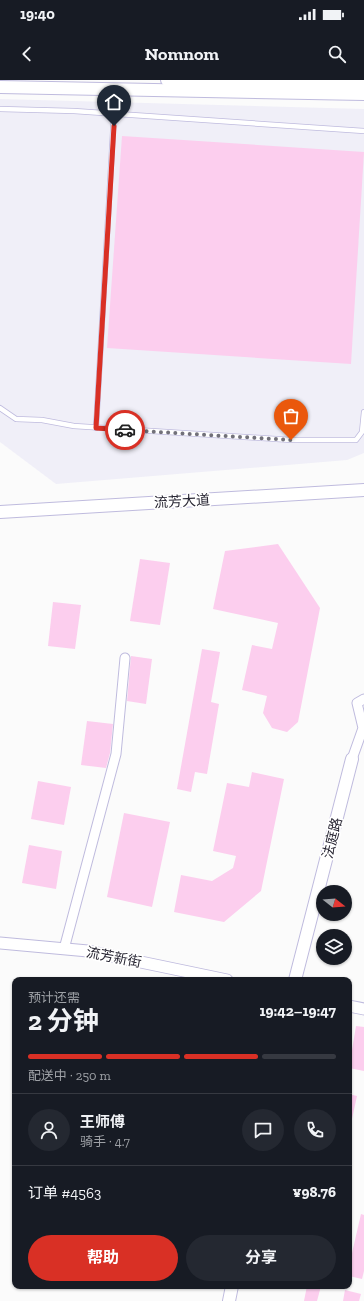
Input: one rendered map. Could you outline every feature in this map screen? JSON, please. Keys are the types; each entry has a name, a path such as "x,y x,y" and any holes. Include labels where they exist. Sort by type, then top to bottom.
{"main road":[{"path":"166,80 364,83"},
{"path":"0,87 364,94"},
{"name":"流芳大道","path":"0,512 364,490"},
{"name":"法庭路","path":"296,977 352,759"},
{"path":"229,1301 231,1289"}],"street":[{"path":"64,949 116,754 125,658"},
{"name":"法庭路","path":"352,759 363,728 357,703 364,699"},
{"name":"流芳新街","path":"0,943 88,952 212,977"},
{"path":"352,1007 364,1009"}],"lane":[{"path":"0,109 114,114 364,131"},
{"path":"96,428 114,114"},
{"path":"0,408 16,419 42,420 74,426 291,440 356,440 362,432 364,412"}],"shaded area":[{"path":"0,99 364,109 364,453 347,460 56,484 0,442"}],"building":[{"path":"122,136 364,152 351,364 107,348"},
{"path":"278,544 320,608 298,722 287,732 272,728 263,713 267,696 242,690 252,645 272,649 278,623 213,609 225,551"},
{"path":"140,559 170,563 160,625 130,621"},
{"path":"53,602 81,605 75,649 48,646"},
{"path":"202,649 220,652 211,702 219,704 207,774 195,772 191,792 177,789"},
{"path":"131,656 152,659 146,704 127,701"},
{"path":"87,721 113,724 110,753 106,768 81,765"},
{"path":"252,772 284,779 261,891 224,922 174,912 181,875 212,881 233,868 236,856 213,851 227,783 249,787"},
{"path":"38,781 71,787 64,825 31,819"},
{"path":"124,813 170,822 152,907 107,897"},
{"path":"29,845 62,851 56,889 22,883"},
{"path":"356,1026 364,1027 364,1071 352,1069 352,1050"},
{"path":"352,1095 357,1096 352,1119"},
{"path":"361,1214 364,1215 364,1271 362,1279 352,1277 352,1253"},
{"path":"306,1289 320,1289 317,1301 304,1301"},
{"path":"345,1290 361,1294 359,1301 343,1301"}],"way so far":[{"path":"125,430 291,440"}],"route":[{"path":"114,126 112,162 110,169 111,176 96,428 125,430"}]}
